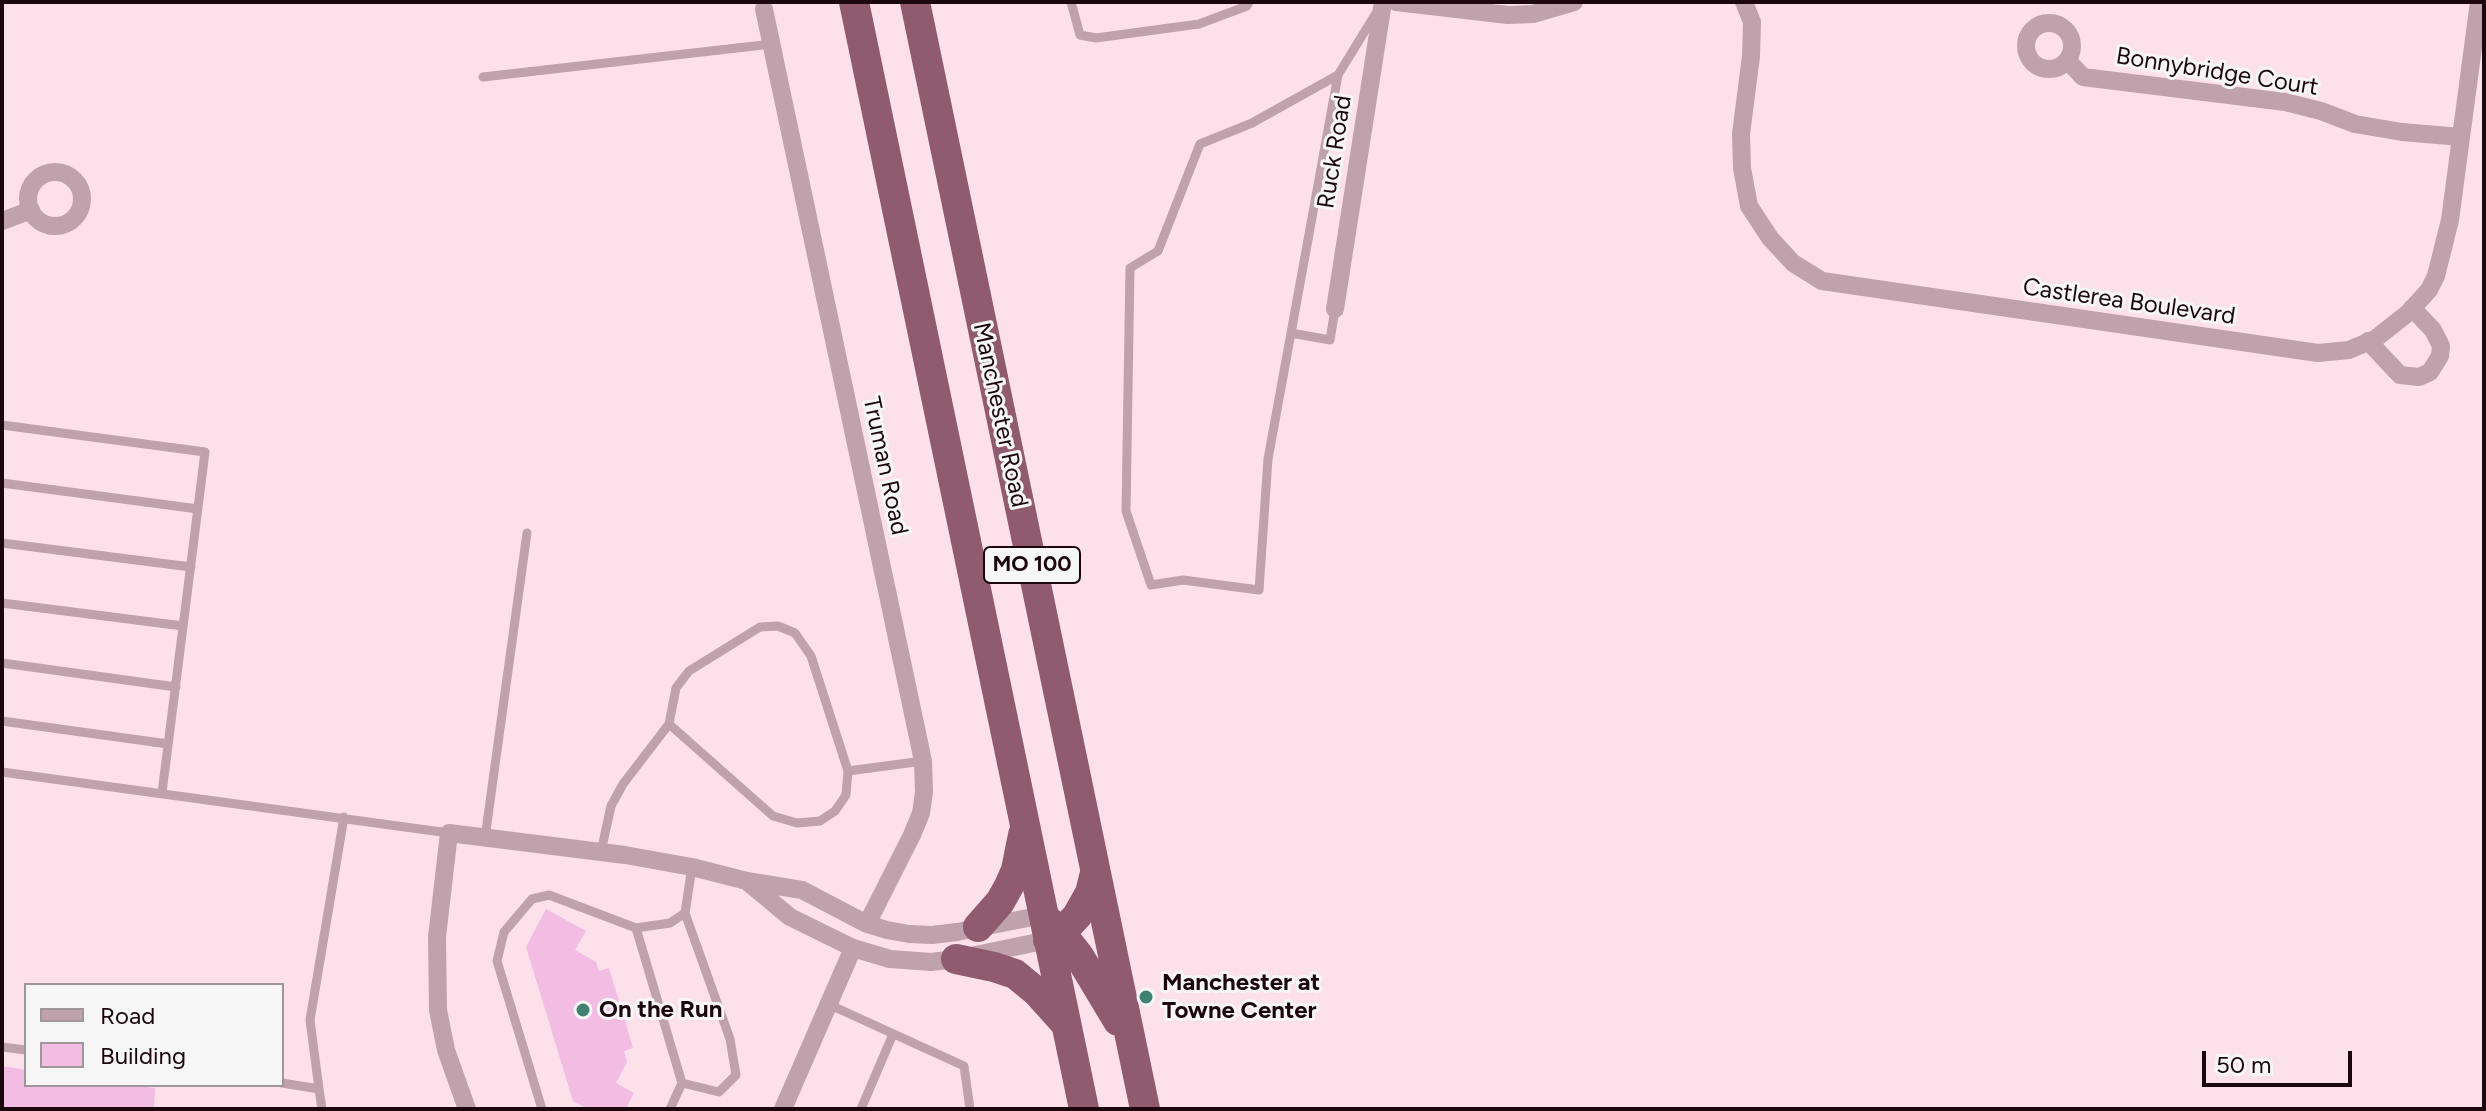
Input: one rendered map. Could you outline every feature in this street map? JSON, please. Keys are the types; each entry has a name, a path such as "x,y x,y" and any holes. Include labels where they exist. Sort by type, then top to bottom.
{"highway":[{"name":"MO 100","path":"854,2 1025,826 1051,930 1066,1025 1084,1109"},
{"name":"Manchester Road","path":"915,2 1145,1109"},
{"path":"978,927 1000,902 1009,886 1016,870 1025,826"},
{"path":"1095,873 1090,893 1077,916 1051,930 1099,988 1132,1046"},
{"path":"956,959 1015,974 1037,992 1066,1025"}],"street":[{"name":"Ruck Road","path":"1335,309 1383,2"},
{"path":"1396,2 1508,15 1533,14 1574,2"},
{"name":"Castlerea Boulevard","path":"1744,2 1752,22 1747,100 1741,134 1742,168 1749,206 1770,238 1793,263 1822,281 2292,351 2334,353 2368,341 2395,324 2429,290 2436,276 2450,220 2479,2"},
{"name":"Truman Road","path":"764,9 923,761 921,813 867,924"},
{"name":"Bonnybridge Court","path":"2067,60 2083,77 2285,102 2355,124 2461,137"},
{"path":"2,221 31,210"},
{"path":"2368,341 2400,375 2419,377 2430,372 2440,356 2441,346 2433,330 2412,308"},
{"path":"467,1109 446,1050 438,1010 437,937 449,833 601,852 802,890 867,924 887,930 932,935 978,927 1051,930"},
{"path":"747,881 790,917 853,948 908,961 956,959 1051,930"},
{"path":"783,1109 853,948"}],"lane":[{"path":"1071,2 1080,35 1096,38 1199,24 1247,6 1249,2"},
{"path":"1338,75 1252,123 1200,144 1158,251 1130,268 1126,511 1151,585 1183,580 1259,590 1268,459 1338,75 1383,2"},
{"path":"483,77 772,44"},
{"path":"1291,333 1330,340 1335,309"},
{"path":"2,425 205,452 162,793"},
{"path":"2,483 198,509"},
{"path":"485,838 527,533"},
{"path":"2,543 191,567"},
{"path":"2,603 183,626"},
{"path":"601,852 611,806 623,784 669,724 676,688 689,671 760,627 778,626 795,633 811,656 848,771 846,795 835,811 820,821 797,823 773,816 669,724"},
{"path":"2,663 176,687"},
{"path":"2,721 168,744"},
{"path":"848,771 923,761"},
{"path":"2,772 449,833"},
{"path":"322,1109 310,1020 344,817"},
{"path":"682,1083 719,1092 736,1075 730,1039 685,913 692,867"},
{"path":"542,1109 497,961 504,932 532,899 549,895 636,928 670,923 685,913"},
{"path":"636,928 682,1083 670,1109"},
{"path":"828,1004 964,1066 970,1109"},
{"path":"861,1109 893,1034"},
{"path":"2,1047 24,1050"},
{"path":"284,1083 319,1089"}],"building":[{"name":"On the Run","path":"546,909 586,931 575,950 596,962 599,971 609,968 633,1048 624,1051 627,1062 616,1083 634,1093 626,1109 588,1109 573,1101 526,947"},
{"path":"2,1066 24,1070 24,1087 155,1088 154,1109 2,1109"}],"place":[{"name":"Manchester at Towne Center","path":"1146,997"},
{"name":"On the Run","path":"583,1010"}]}
